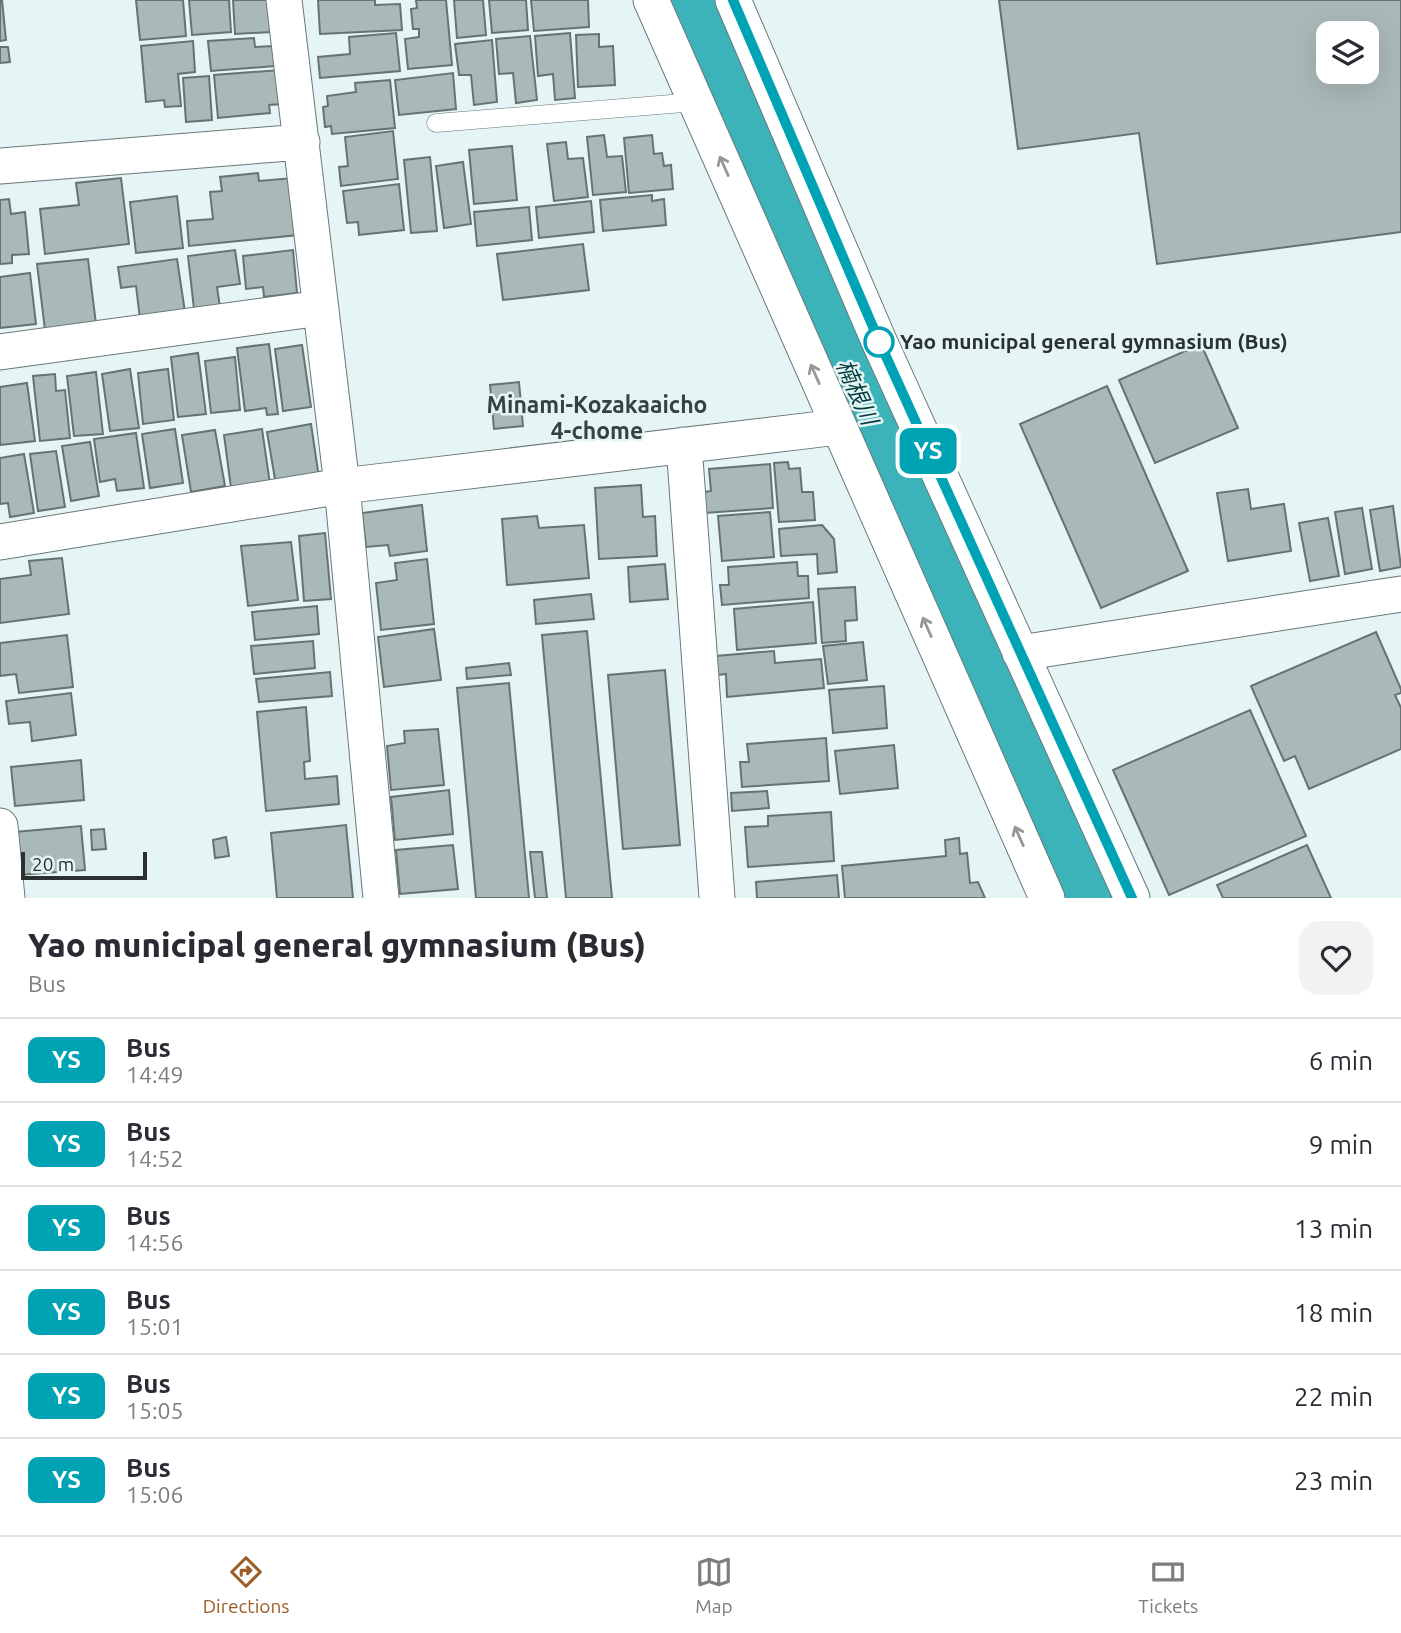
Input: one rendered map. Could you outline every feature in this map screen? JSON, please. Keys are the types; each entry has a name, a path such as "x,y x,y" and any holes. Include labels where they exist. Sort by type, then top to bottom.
{"street":[{"path":"284,0 342,486 381,898"},
{"path":"651,0 1046,898"},
{"path":"733,0 879,341 1132,898"},
{"path":"0,166 302,142"},
{"path":"0,352 321,308"},
{"path":"0,542 342,486 838,426"},
{"path":"684,445 717,898"},
{"path":"1020,653 1398,601"},
{"path":"0,826 7,898"}],"lane":[{"path":"436,123 696,102"}],"building":[{"path":"0,0 6,40 0,41"},
{"path":"136,0 183,0 186,36 140,40"},
{"path":"189,0 229,0 231,32 192,35"},
{"path":"233,0 270,0 272,32 235,34"},
{"path":"318,0 375,0 375,5 400,4 402,30 320,34"},
{"path":"416,0 446,0 452,65 408,69 405,39 419,37 419,29 413,29 411,9 417,8"},
{"path":"454,0 483,0 486,35 457,38"},
{"path":"489,0 526,0 528,30 492,33"},
{"path":"531,0 588,0 589,27 534,31"},
{"path":"999,0 1401,0 1401,232 1157,264 1139,133 1018,149"},
{"path":"396,33 400,71 320,78 318,57 350,54 349,37"},
{"path":"570,33 575,98 555,100 553,74 538,76 535,36"},
{"path":"599,34 599,47 613,46 615,85 578,87 576,35"},
{"path":"530,36 537,100 516,103 513,73 499,74 496,39"},
{"path":"254,38 255,47 273,46 275,66 211,71 208,41"},
{"path":"492,40 497,102 474,105 471,75 459,75 455,44"},
{"path":"193,41 195,72 178,74 181,106 165,107 164,100 146,102 141,46"},
{"path":"0,47 8,47 10,62 0,63"},
{"path":"281,70 283,104 269,105 270,113 218,118 214,75"},
{"path":"453,73 456,109 399,115 395,80"},
{"path":"209,76 212,120 186,122 183,78"},
{"path":"390,80 395,128 332,134 331,126 325,127 323,107 328,106 327,96 356,92 355,83"},
{"path":"393,131 398,179 341,186 339,167 348,166 345,137"},
{"path":"604,135 607,157 622,156 626,192 593,195 587,137"},
{"path":"652,135 654,154 662,153 664,166 671,165 673,189 629,193 624,138"},
{"path":"566,142 568,159 583,158 588,197 554,201 547,144"},
{"path":"512,146 517,200 474,204 469,150"},
{"path":"430,157 437,231 411,233 404,160"},
{"path":"463,162 471,224 444,228 436,166"},
{"path":"258,173 259,181 293,178 298,235 189,246 187,221 213,219 210,192 222,191 220,177"},
{"path":"121,178 129,244 45,254 40,209 79,205 76,183"},
{"path":"399,184 404,230 359,235 358,222 347,223 343,191"},
{"path":"652,195 652,201 664,199 666,225 603,231 600,200"},
{"path":"177,196 183,248 136,253 130,202"},
{"path":"9,199 11,214 25,212 29,254 12,255 12,263 0,264 0,200"},
{"path":"591,201 594,232 539,238 536,207"},
{"path":"529,207 532,240 477,246 474,212"},
{"path":"583,244 589,290 503,300 497,254"},
{"path":"235,250 240,284 217,287 220,307 194,309 188,256"},
{"path":"293,250 297,293 264,297 263,287 246,289 243,256"},
{"path":"88,259 96,324 45,330 37,264"},
{"path":"177,259 185,312 140,319 136,286 121,288 118,267"},
{"path":"30,273 36,324 0,328 0,277"},
{"path":"269,344 278,414 267,415 266,408 245,411 237,348"},
{"path":"1201,344 1238,428 1155,463 1119,380"},
{"path":"302,345 311,407 283,411 275,349"},
{"path":"198,353 206,414 178,417 171,357"},
{"path":"235,357 240,410 211,413 205,361"},
{"path":"130,369 139,428 110,431 102,374"},
{"path":"168,369 174,420 143,424 138,373"},
{"path":"96,372 103,434 74,436 67,376"},
{"path":"55,374 56,391 65,390 70,438 40,441 33,376"},
{"path":"519,382 523,426 494,429 490,385"},
{"path":"27,383 35,441 0,445 0,387"},
{"path":"1107,386 1188,571 1101,608 1020,424"},
{"path":"311,424 319,478 276,485 267,432"},
{"path":"175,429 183,483 150,488 142,434"},
{"path":"262,429 270,484 231,488 224,435"},
{"path":"215,430 225,486 191,492 182,435"},
{"path":"136,433 144,488 117,491 115,479 100,482 94,439"},
{"path":"90,442 99,496 71,501 62,446"},
{"path":"56,451 65,507 38,511 30,454"},
{"path":"24,454 34,513 10,517 8,503 0,504 0,458"},
{"path":"788,462 789,469 800,468 802,492 813,492 815,520 779,522 774,463"},
{"path":"770,464 773,508 705,513 703,492 711,491 709,469"},
{"path":"641,485 643,517 655,516 657,556 599,559 595,488"},
{"path":"1248,489 1251,509 1284,504 1291,551 1228,561 1217,493"},
{"path":"422,505 427,551 390,556 388,545 366,547 362,513"},
{"path":"1393,506 1401,567 1380,571 1370,510"},
{"path":"1362,508 1372,569 1345,574 1335,512"},
{"path":"770,512 774,557 722,561 718,516"},
{"path":"537,516 539,528 584,525 589,578 507,585 502,519"},
{"path":"1328,518 1339,576 1310,581 1299,523"},
{"path":"822,525 834,539 837,572 818,574 817,554 781,556 779,529"},
{"path":"325,533 331,599 304,601 299,536"},
{"path":"291,542 298,600 248,606 241,546"},
{"path":"62,558 69,614 0,623 0,579 31,575 29,561"},
{"path":"427,559 434,624 381,630 376,583 397,580 395,563"},
{"path":"797,562 798,576 808,576 809,598 722,605 720,585 729,585 728,567"},
{"path":"665,564 668,599 630,602 628,567"},
{"path":"855,587 857,620 845,621 846,641 822,643 818,589"},
{"path":"591,594 594,619 536,624 534,600"},
{"path":"813,602 816,643 737,650 734,609"},
{"path":"317,606 319,634 255,640 252,612"},
{"path":"434,629 441,680 384,687 378,637"},
{"path":"587,631 612,898 566,898 542,635"},
{"path":"1376,632 1401,689 1401,693 1395,695 1401,708 1401,749 1309,789 1295,756 1284,761 1251,686"},
{"path":"67,635 73,687 19,693 16,674 0,676 0,643"},
{"path":"313,641 315,668 254,674 251,646"},
{"path":"863,642 867,680 828,684 823,646"},
{"path":"774,651 775,663 821,659 824,688 727,697 726,674 718,675 716,656"},
{"path":"509,663 511,675 467,679 466,668"},
{"path":"665,670 680,845 623,849 608,675"},
{"path":"330,672 332,696 259,702 256,679"},
{"path":"509,683 529,898 476,898 457,688"},
{"path":"884,686 887,728 833,733 829,690"},
{"path":"71,693 76,735 32,741 30,722 9,724 6,701"},
{"path":"306,707 310,761 304,762 305,779 337,776 339,804 266,811 257,712"},
{"path":"1250,710 1306,836 1169,895 1113,770"},
{"path":"438,729 444,785 391,790 387,746 405,743 404,731"},
{"path":"826,738 829,781 742,787 740,762 749,762 747,744"},
{"path":"894,745 898,788 840,794 835,751"},
{"path":"81,760 84,800 15,806 11,767"},
{"path":"449,790 453,834 395,840 391,797"},
{"path":"767,791 769,808 732,811 731,793"},
{"path":"831,812 834,861 748,867 745,827 768,826 768,816"},
{"path":"346,825 353,898 277,898 271,833"},
{"path":"81,826 85,870 18,875 15,832"},
{"path":"104,829 106,849 92,850 91,830"},
{"path":"226,837 229,856 215,858 213,840"},
{"path":"959,838 960,854 967,853 970,883 978,882 985,898 845,898 842,866 946,856 945,840"},
{"path":"453,845 458,889 400,894 396,850"},
{"path":"1307,845 1331,898 1223,898 1217,885"},
{"path":"530,852 542,852 547,898 535,898"},
{"path":"837,875 839,898 757,898 756,882"}],"waterway":[{"name":"楠根川","path":"681,0 1084,898"}],"bus line":[{"name":"YS","path":"733,0 879,341 1132,898"}],"place":[{"name":"Yao municipal general gymnasium (Bus)","path":"879,342"}],"district":[{"name":"Minami-Kozakaaicho 4-chome","path":"597,418"}]}
